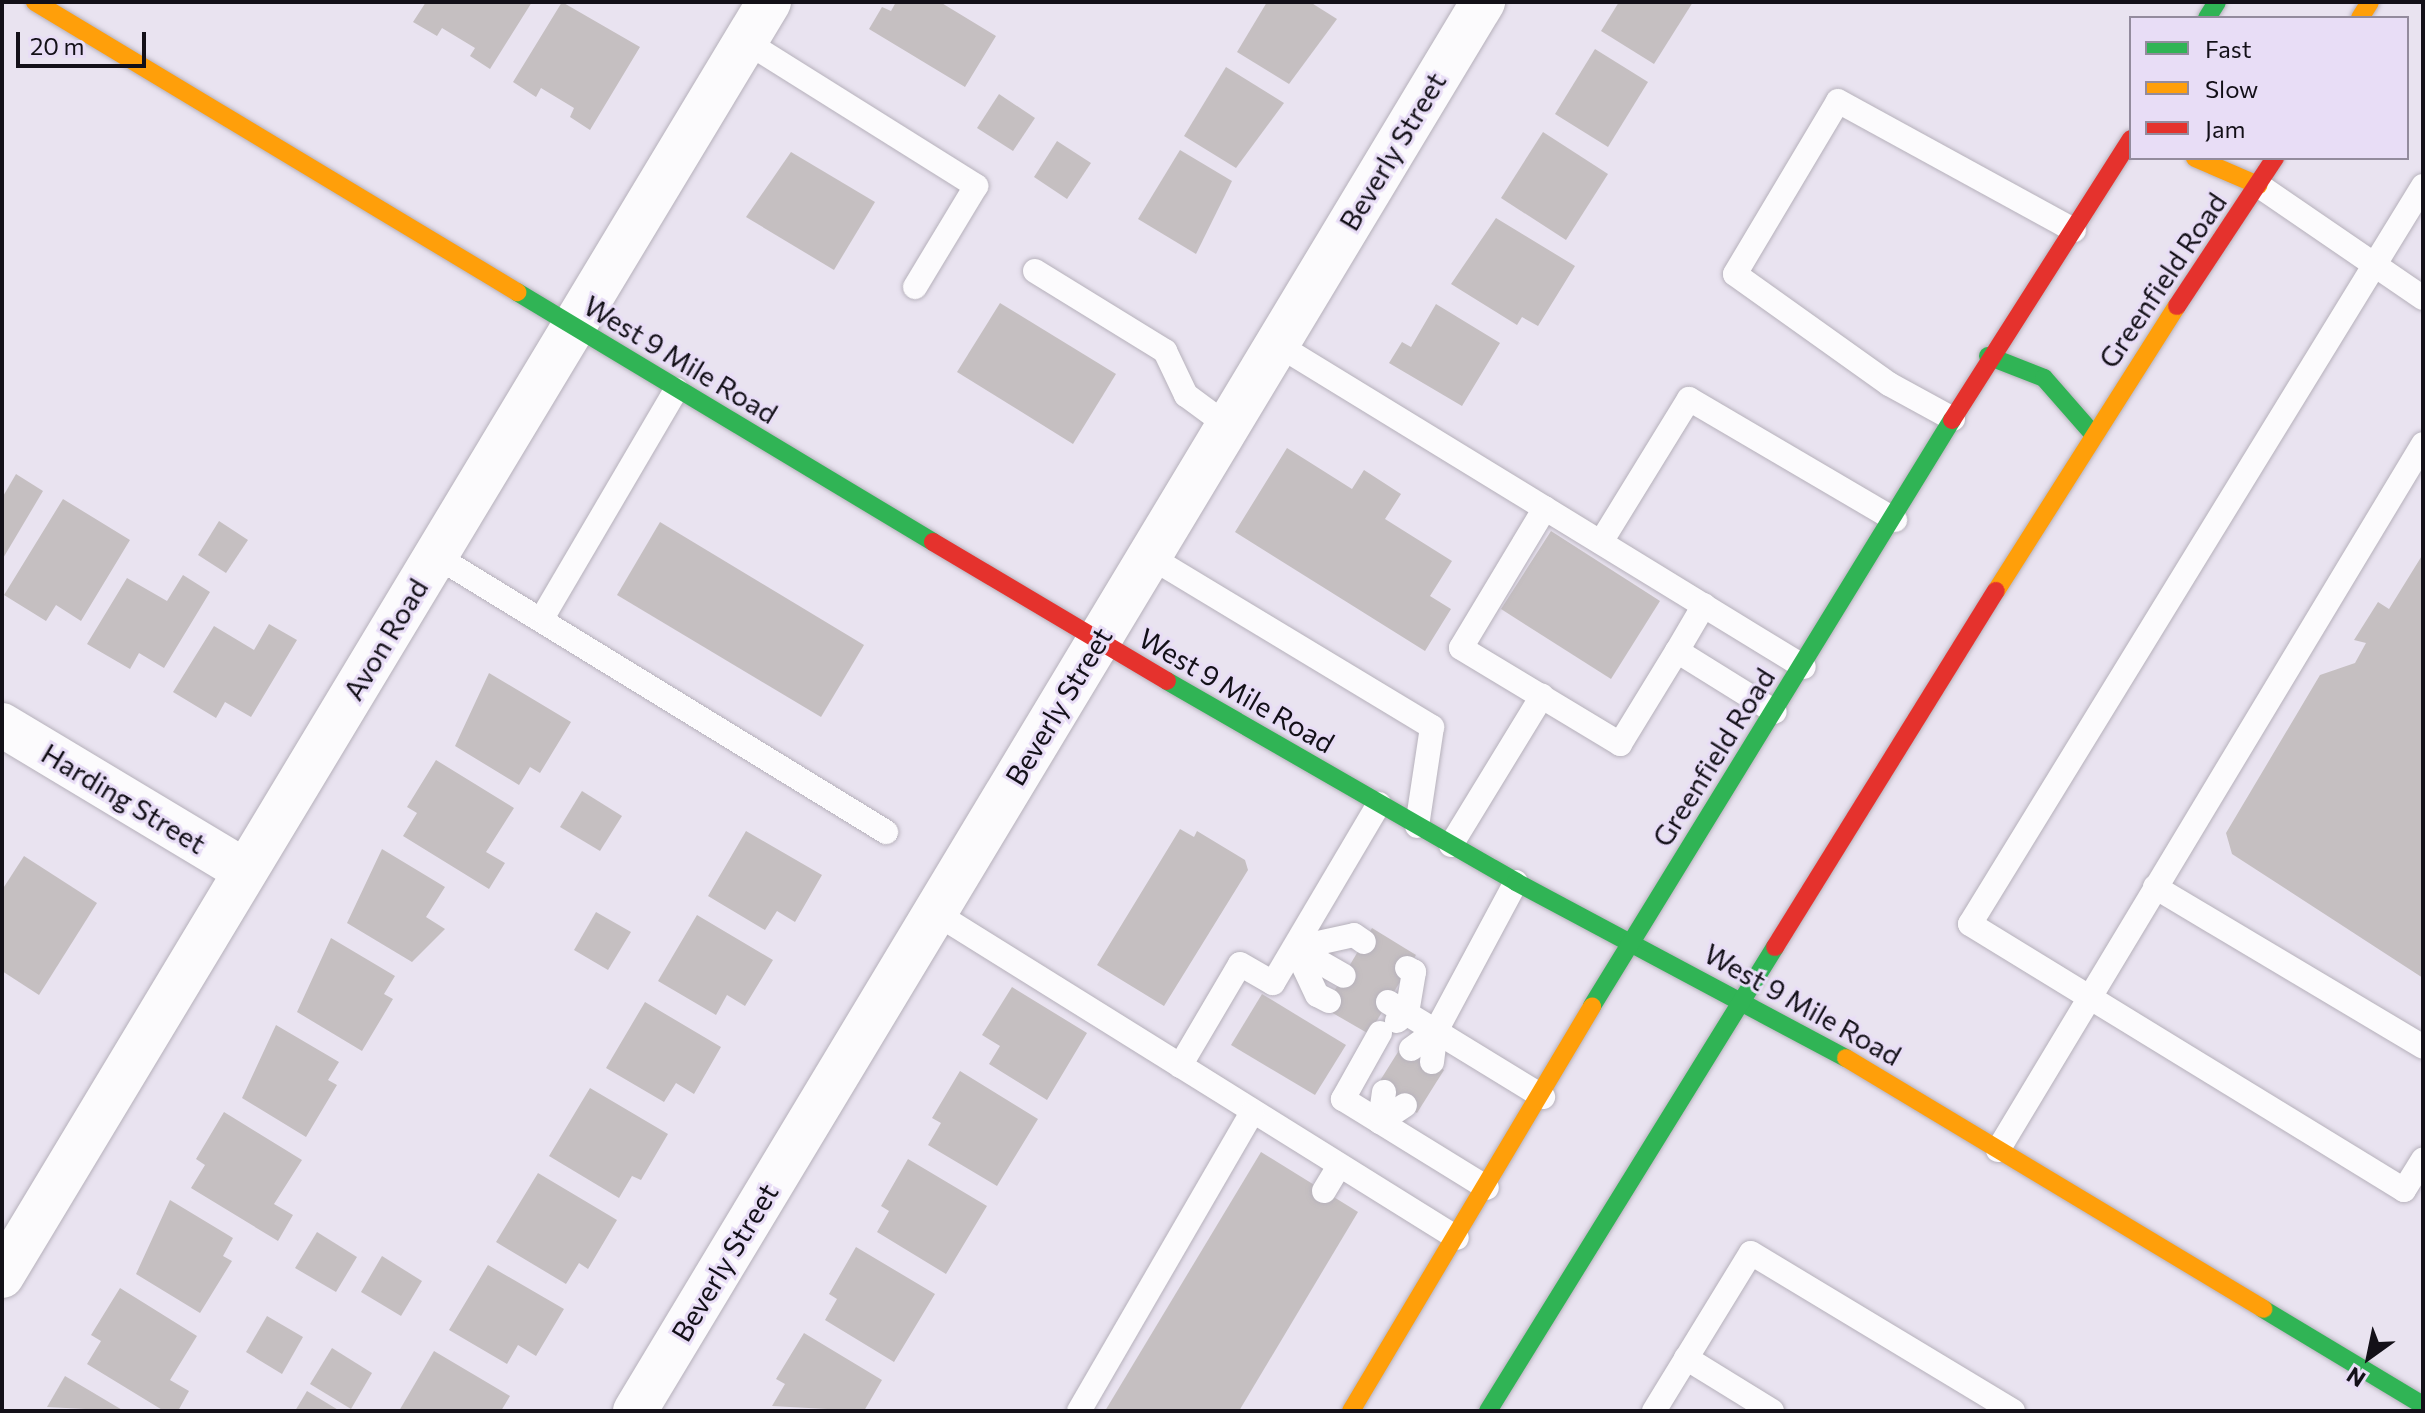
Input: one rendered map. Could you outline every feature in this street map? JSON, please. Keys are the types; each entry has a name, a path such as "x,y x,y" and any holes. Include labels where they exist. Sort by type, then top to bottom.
{"main road":[{"name":"West 9 Mile Road","path":"46,5 676,390 1097,641 1516,882 1745,1001 1998,1150 2410,1404"},
{"name":"Greenfield Road","path":"1351,1411 1543,1097 1630,942 1895,520 1988,356 2074,230 2129,142"},
{"path":"2200,160 2258,185"},
{"name":"Greenfield Road","path":"1488,1411 1745,1001 2093,434 2274,160"},
{"path":"1988,356 2044,378 2068,397 2093,434"}],"street":[{"name":"Avon Road","path":"2,1276 769,2"},
{"name":"Beverly Street","path":"635,1411 1147,555 1483,2"},
{"name":"Harding Street","path":"2,725 245,871"}],"lane":[{"path":"745,41 976,186 915,287"},
{"path":"1953,419 1889,384 1735,274 1838,101 2074,230"},
{"path":"2258,185 2423,298"},
{"path":"2423,186 1970,924 2404,1190 2423,1160"},
{"path":"1035,271 1165,351 1186,395 1228,426"},
{"path":"1275,343 1804,667"},
{"path":"541,620 676,390"},
{"path":"1601,542 1689,399 1895,520"},
{"path":"1998,1150 2423,444"},
{"path":"1545,508 1461,648 1620,744 1704,605"},
{"path":"1147,555 1432,727 1417,826"},
{"path":"436,556 886,832"},
{"path":"1677,651 1775,712"},
{"path":"1451,845 1542,696"},
{"path":"1180,1066 1240,964 1273,983 1379,804"},
{"path":"1432,1062 1436,1031 1516,882"},
{"path":"2155,887 2423,1047"},
{"path":"934,912 1457,1238"},
{"path":"1295,948 1354,935 1364,942"},
{"path":"1295,948 1344,976"},
{"path":"1295,948 1317,995 1329,1001"},
{"path":"1407,968 1414,972 1397,1007 1376,1030 1343,1099 1487,1188"},
{"path":"1397,1007 1543,1097"},
{"path":"1411,1049 1436,1031"},
{"path":"1380,1122 1384,1092"},
{"path":"1380,1122 1405,1105"},
{"path":"1079,1411 1252,1112"},
{"path":"1324,1191 1339,1166"},
{"path":"1654,1411 1751,1253 2013,1411"},
{"path":"1686,1358 1772,1411"}],"building":[{"path":"426,2 532,2 490,69 470,56 475,48 442,28 437,36 413,22"},
{"path":"562,2 640,47 590,130 570,117 574,108 541,88 536,97 513,82"},
{"path":"896,2 940,2 996,36 965,87 869,29 882,7 891,11"},
{"path":"1267,2 1310,2 1337,19 1289,84 1237,52"},
{"path":"1619,2 1693,2 1654,64 1601,31"},
{"path":"1595,49 1648,82 1608,147 1555,114"},
{"path":"1226,67 1284,103 1236,168 1184,136"},
{"path":"999,94 1035,118 1013,151 977,128"},
{"path":"1543,132 1608,174 1566,240 1501,198"},
{"path":"1057,141 1091,163 1067,199 1034,177"},
{"path":"1180,150 1232,181 1196,254 1138,219"},
{"path":"791,152 875,202 834,270 746,217"},
{"path":"1496,218 1575,266 1538,326 1522,317 1517,325 1451,284"},
{"path":"1000,303 1116,374 1073,444 957,372"},
{"path":"1436,304 1500,343 1462,406 1389,363 1402,342 1411,347"},
{"path":"1287,448 1352,489 1364,470 1401,494 1385,519 1452,561 1430,596 1451,609 1425,651 1235,532"},
{"path":"16,474 43,491 2,560 2,498"},
{"path":"63,499 130,540 81,621 56,605 46,621 4,595"},
{"path":"219,521 248,540 226,573 198,555"},
{"path":"660,522 864,645 821,717 617,595"},
{"path":"1551,531 1660,601 1611,679 1501,609"},
{"path":"2423,554 2423,978 2232,854 2226,833 2320,675 2355,663 2366,643 2354,640 2378,602 2389,609"},
{"path":"183,575 210,592 164,668 139,653 130,669 87,644 127,578 167,601"},
{"path":"269,624 297,640 251,717 225,702 216,718 173,692 214,626 254,650"},
{"path":"489,673 571,722 540,773 530,767 519,785 455,746"},
{"path":"436,760 514,808 486,852 505,863 489,889 403,836 417,813 407,807"},
{"path":"582,791 622,816 600,851 560,827"},
{"path":"1180,829 1194,837 1197,831 1245,860 1248,870 1164,1006 1097,965"},
{"path":"746,831 822,875 795,922 777,911 765,930 708,896"},
{"path":"382,849 445,887 426,917 445,929 412,962 347,923"},
{"path":"24,856 97,903 39,995 2,971 2,890"},
{"path":"596,912 631,932 608,970 574,950"},
{"path":"697,915 773,960 745,1006 727,995 716,1015 658,981"},
{"path":"1372,928 1416,955 1369,1034 1324,1008"},
{"path":"331,938 395,976 384,994 393,999 362,1051 297,1012"},
{"path":"1012,987 1087,1033 1047,1100 989,1064 1000,1046 982,1035"},
{"path":"1262,994 1346,1045 1315,1095 1231,1045"},
{"path":"645,1002 721,1047 694,1094 676,1083 664,1102 606,1068"},
{"path":"276,1025 339,1062 328,1080 337,1085 306,1137 242,1098"},
{"path":"1403,1044 1444,1070 1417,1113 1376,1087"},
{"path":"960,1071 1038,1119 997,1186 928,1145 941,1123 932,1118"},
{"path":"590,1088 668,1134 641,1180 632,1176 619,1198 549,1156"},
{"path":"224,1112 302,1160 274,1204 293,1215 278,1241 191,1188 205,1165 196,1159"},
{"path":"1261,1152 1358,1212 1239,1411 1105,1411"},
{"path":"908,1159 987,1206 946,1274 877,1232 889,1211 881,1206"},
{"path":"538,1173 617,1220 588,1269 579,1263 566,1284 496,1242"},
{"path":"170,1200 233,1238 223,1256 232,1261 200,1313 136,1274"},
{"path":"317,1232 357,1257 336,1292 295,1268"},
{"path":"856,1247 935,1294 894,1362 825,1320 837,1299 829,1294"},
{"path":"382,1256 422,1281 401,1316 361,1292"},
{"path":"488,1265 564,1309 536,1356 518,1345 507,1364 449,1330"},
{"path":"120,1288 197,1336 170,1380 189,1391 178,1411 164,1411 87,1364 101,1341 91,1335"},
{"path":"267,1316 303,1337 282,1374 246,1352"},
{"path":"804,1333 882,1380 864,1411 772,1406 785,1384 776,1379"},
{"path":"332,1348 372,1373 351,1409 310,1384"},
{"path":"434,1351 510,1396 501,1411 399,1411"},
{"path":"65,1376 124,1411 47,1407"},
{"path":"307,1391 340,1411 295,1411"}],"traffic: fast":[{"path":"2208,16 2217,2"},
{"path":"517,292 933,542"},
{"path":"1988,356 2044,378 2093,434"},
{"path":"1592,1006 1952,420"},
{"path":"1167,681 1516,882 1846,1058"},
{"path":"1488,1411 1775,947"},
{"path":"2263,1309 2423,1405"}],"traffic: slow":[{"path":"35,2 517,292"},
{"path":"2361,16 2370,2"},
{"path":"2200,160 2258,185"},
{"path":"1996,591 2177,306"},
{"path":"1351,1411 1592,1006"},
{"path":"1846,1058 2263,1309"}],"traffic: jam":[{"path":"1952,420 2129,142"},
{"path":"2177,306 2274,160"},
{"path":"933,542 1167,681"},
{"path":"1775,947 1996,591"}]}
